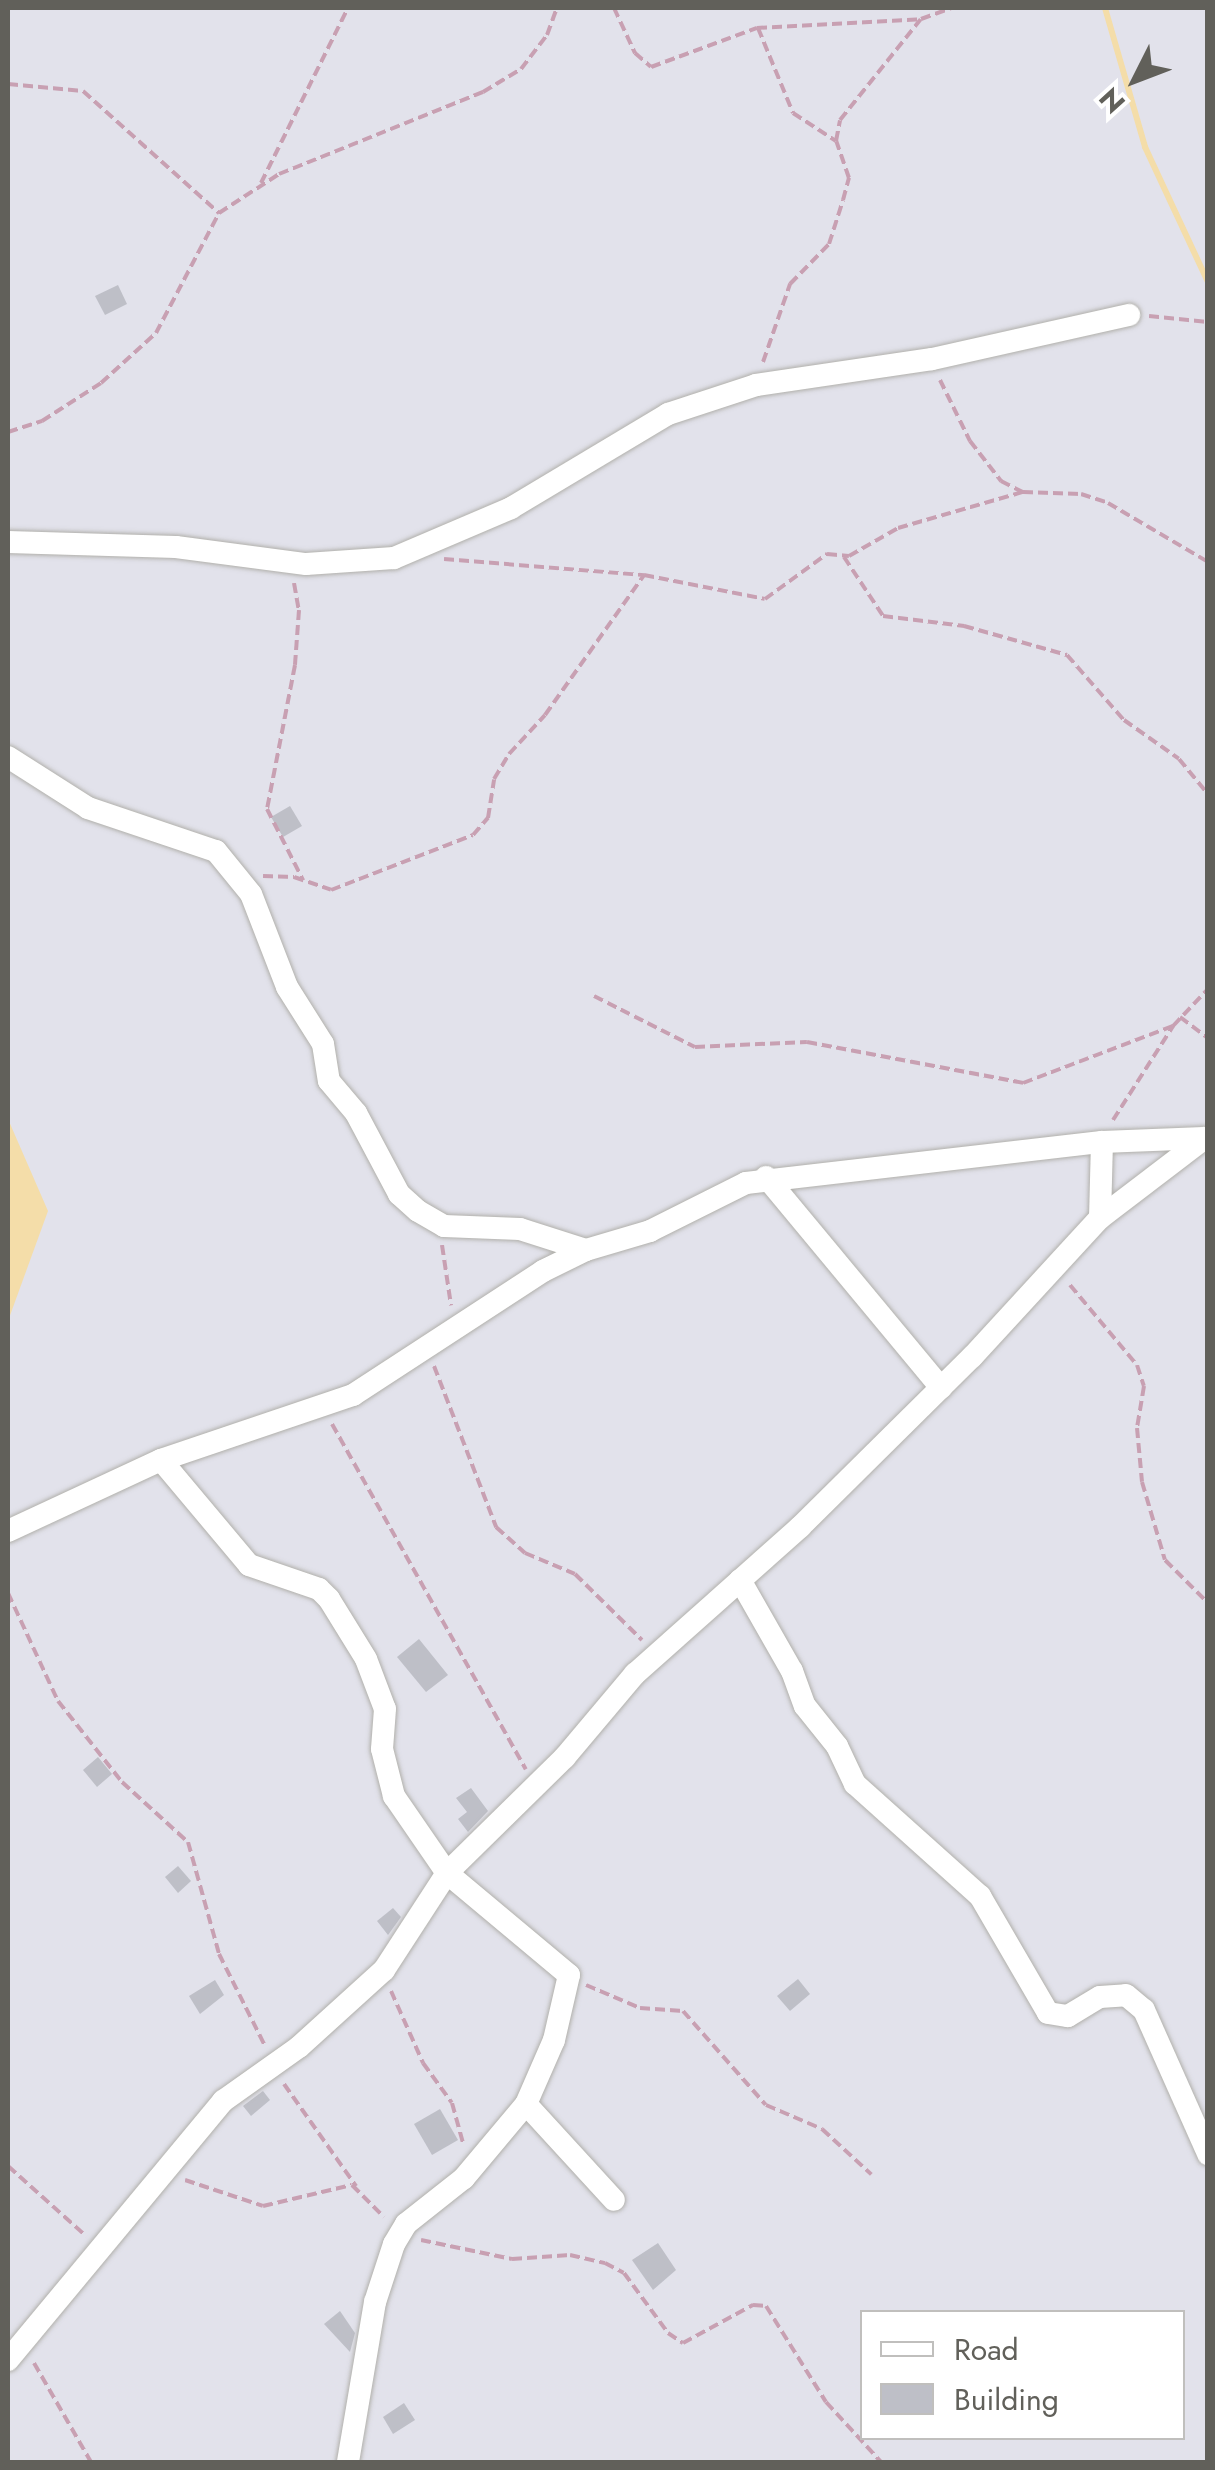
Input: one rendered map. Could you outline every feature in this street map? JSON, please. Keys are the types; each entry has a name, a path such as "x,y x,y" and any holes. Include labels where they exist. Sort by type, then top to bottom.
{"street":[{"path":"8,542 176,547 349,565 421,550 524,501 668,414 756,385 932,359 1129,315"},
{"path":"8,757 88,808 206,844 236,874 264,923 286,987 323,1044 329,1081 356,1113 400,1194 436,1222 520,1228 586,1250"},
{"path":"8,1531 161,1460 323,1407 376,1384 455,1330 586,1250 650,1231 766,1177 1102,1142 1206,1138"},
{"path":"13,2353 160,2184 223,2101 274,2065 384,1970 447,1872 532,1788 655,1655 740,1580 941,1388 1042,1275 1100,1218 1206,1138"},
{"path":"1100,1218 1102,1142"},
{"path":"766,1177 941,1388"},
{"path":"161,1460 249,1566 318,1589 338,1610 385,1710 382,1749 389,1784 447,1872 569,1974 554,2040 526,2104 464,2178 401,2231 375,2302 348,2462"},
{"path":"740,1580 792,1670 805,1706 837,1746 855,1784 980,1896 1048,2013 1068,2016 1100,1997 1126,1995 1144,2010 1208,2154"},
{"path":"526,2104 614,2200"}],"path":[{"path":"261,183 348,8"},
{"path":"8,432 42,421 101,383 156,333 220,212 261,183 484,92 521,69 547,35 557,8"},
{"path":"614,8 635,54 651,67 758,28 921,20 951,8"},
{"path":"756,385 790,284 829,244 844,200 848,171 836,141 840,120 921,20"},
{"path":"758,28 793,113 836,141"},
{"path":"8,84 84,91 220,212"},
{"path":"1129,315 1208,322"},
{"path":"932,359 984,463 1023,492"},
{"path":"421,550 456,564 644,575 765,599 820,556 844,557 898,528 1023,492 1081,494 1108,503 1208,562"},
{"path":"844,557 883,616 979,629 1067,655 1124,720 1179,759 1208,794"},
{"path":"285,560 299,610 267,809 280,845 305,884"},
{"path":"236,874 331,890 367,881 473,835 488,818 494,779 509,754 545,715 644,575"},
{"path":"1102,1142 1173,1026 1208,989"},
{"path":"594,996 695,1047 807,1042 994,1082 1044,1080 1173,1026"},
{"path":"1180,1018 1208,1038"},
{"path":"436,1222 455,1330"},
{"path":"1042,1275 1061,1278 1078,1292 1137,1365 1144,1386 1137,1428 1142,1482 1165,1560 1208,1603"},
{"path":"428,1350 496,1526 525,1553 575,1574 655,1655"},
{"path":"323,1407 532,1788"},
{"path":"8,1593 58,1701 122,1782 188,1842 219,1954 302,2116 357,2188 401,2231 512,2258 570,2255 604,2263 624,2273 668,2333 683,2343 753,2305 766,2306 826,2402 860,2439"},
{"path":"384,1970 423,2063 462,2129 464,2178"},
{"path":"569,1974 622,2002 683,2011 766,2105 822,2129 871,2174"},
{"path":"8,2166 32,2181 100,2250"},
{"path":"160,2184 204,2181 263,2206 357,2188"},
{"path":"13,2353 55,2390 91,2462"},
{"path":"861,2440 881,2462"}],"shaded area":[{"path":"8,1119 48,1211 8,1321"}],"building":[{"path":"118,285 127,304 105,315 95,296"},
{"path":"290,806 302,826 283,837 271,817"},
{"path":"419,1639 448,1675 426,1692 397,1657"},
{"path":"98,1757 112,1774 97,1787 83,1770"},
{"path":"471,1788 488,1811 468,1832 458,1819 467,1812 456,1798"},
{"path":"178,1866 191,1881 178,1893 165,1877"},
{"path":"393,1908 401,1917 388,1935 377,1921"},
{"path":"798,1979 810,1994 790,2011 777,1996"},
{"path":"215,1980 224,1995 200,2014 189,1996"},
{"path":"263,2091 270,2100 251,2116 243,2106"},
{"path":"440,2109 458,2140 432,2155 414,2124"},
{"path":"658,2243 676,2270 653,2290 632,2260"},
{"path":"340,2311 355,2333 350,2352 324,2324"},
{"path":"404,2403 415,2420 393,2434 383,2417"}],"waterway":[{"path":"1105,8 1145,147 1208,282"}]}
